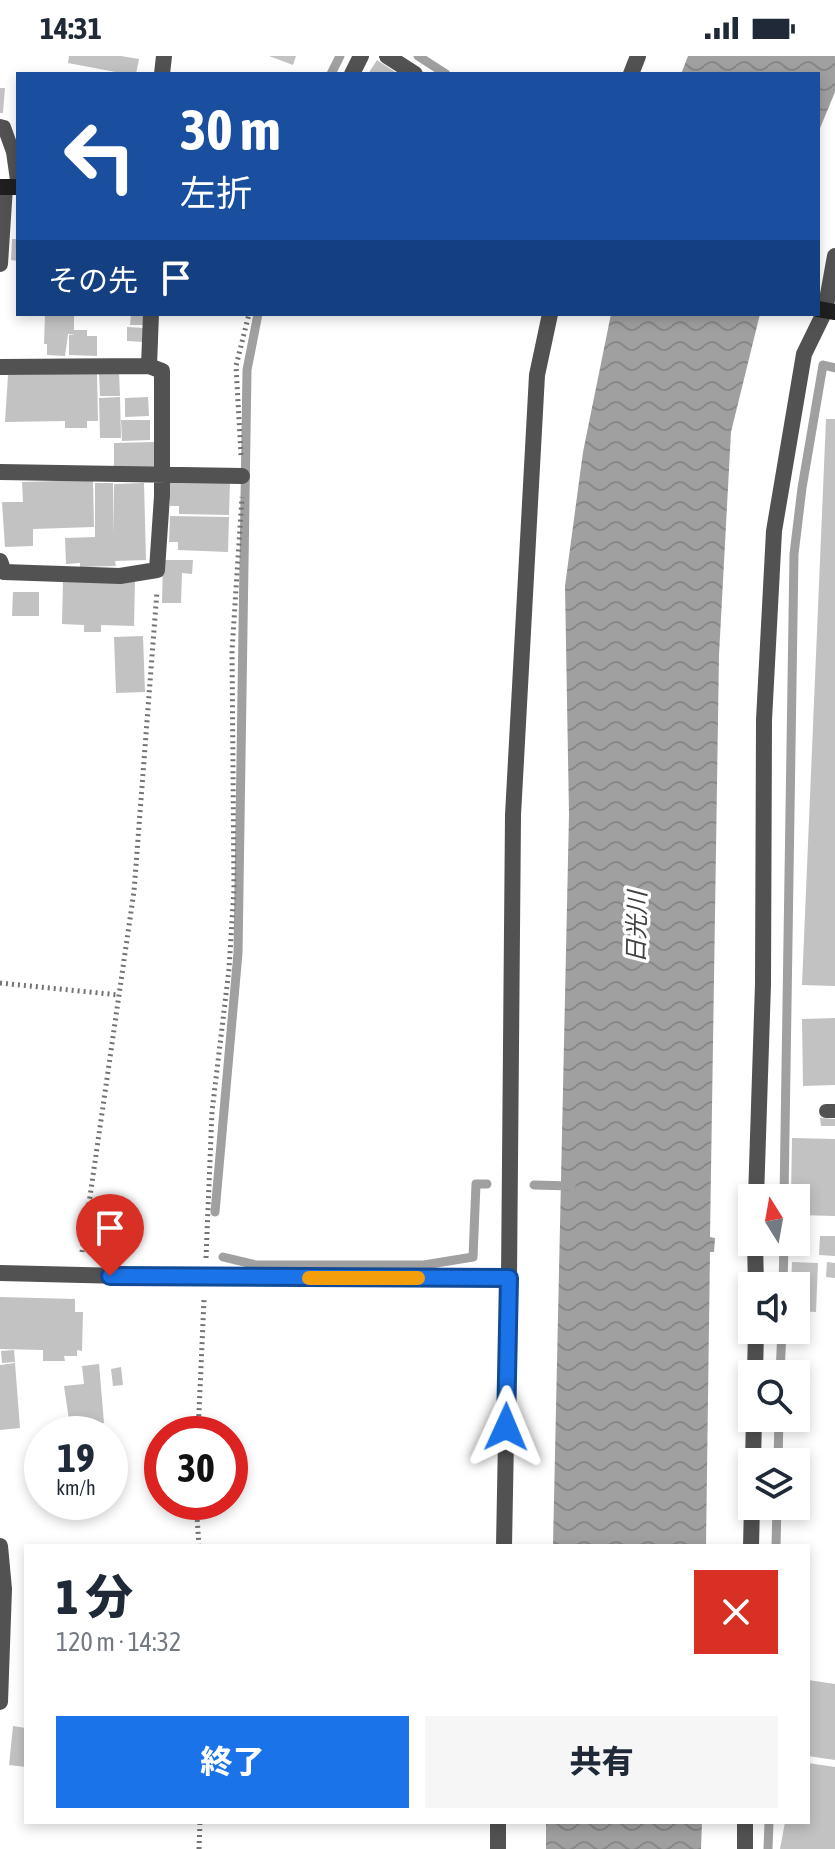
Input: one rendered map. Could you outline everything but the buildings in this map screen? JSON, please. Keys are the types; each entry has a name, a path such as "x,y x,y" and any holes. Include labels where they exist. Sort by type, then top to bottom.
{"street":[{"path":"387,56 412,72"},
{"path":"0,264 8,187"},
{"path":"756,1184 763,984 764,720 774,531 804,354 826,311 835,256"},
{"path":"149,366 151,316"},
{"path":"504,1544 513,800 537,375 550,316"},
{"path":"0,367 149,366 162,371 157,570 120,576 4,572 0,561"},
{"path":"0,472 242,476"},
{"path":"0,1273 205,1278 509,1278"},
{"path":"751,1544 752,1520"},
{"path":"0,1546 4,1589 0,1702"},
{"path":"498,1824 498,1849"},
{"path":"745,1824 745,1849"}],"lane":[{"path":"0,126 4,127 13,152 8,187"}],"path":[{"path":"199,1416 212,1112 229,969 234,889 232,651 242,476 236,366 248,316"},
{"path":"78,1275 134,891 157,570"},
{"path":"0,983 119,995"},
{"path":"197,1520 199,1544"},
{"path":"199,1849 200,1824"}],"water":[{"path":"688,56 835,56 835,92 820,128 820,72 682,72"},
{"name":"日光川","path":"611,316 760,316 731,432 719,655 710,1237 715,1238 714,1252 710,1252 706,1544 553,1544 569,814 565,586 583,452"},
{"path":"546,1824 702,1824 701,1849 546,1849"}],"waterway":[{"path":"332,72 340,56"},
{"path":"418,56 443,72"},
{"path":"215,1212 238,953 247,370 258,316"},
{"path":"784,1184 794,554 823,365 835,368"},
{"path":"223,1257 256,1265 424,1265 473,1257 476,1184 487,1184"},
{"path":"534,1185 571,1186"},
{"path":"783,1272 784,1256"},
{"path":"781,1344 781,1360"},
{"path":"778,1448 779,1432"},
{"path":"776,1544 777,1520"},
{"path":"768,1849 769,1824"}],"slow traffic":[{"path":"309,1278 418,1278"}],"route":[{"path":"110,1276 509,1278 506,1427"}]}
